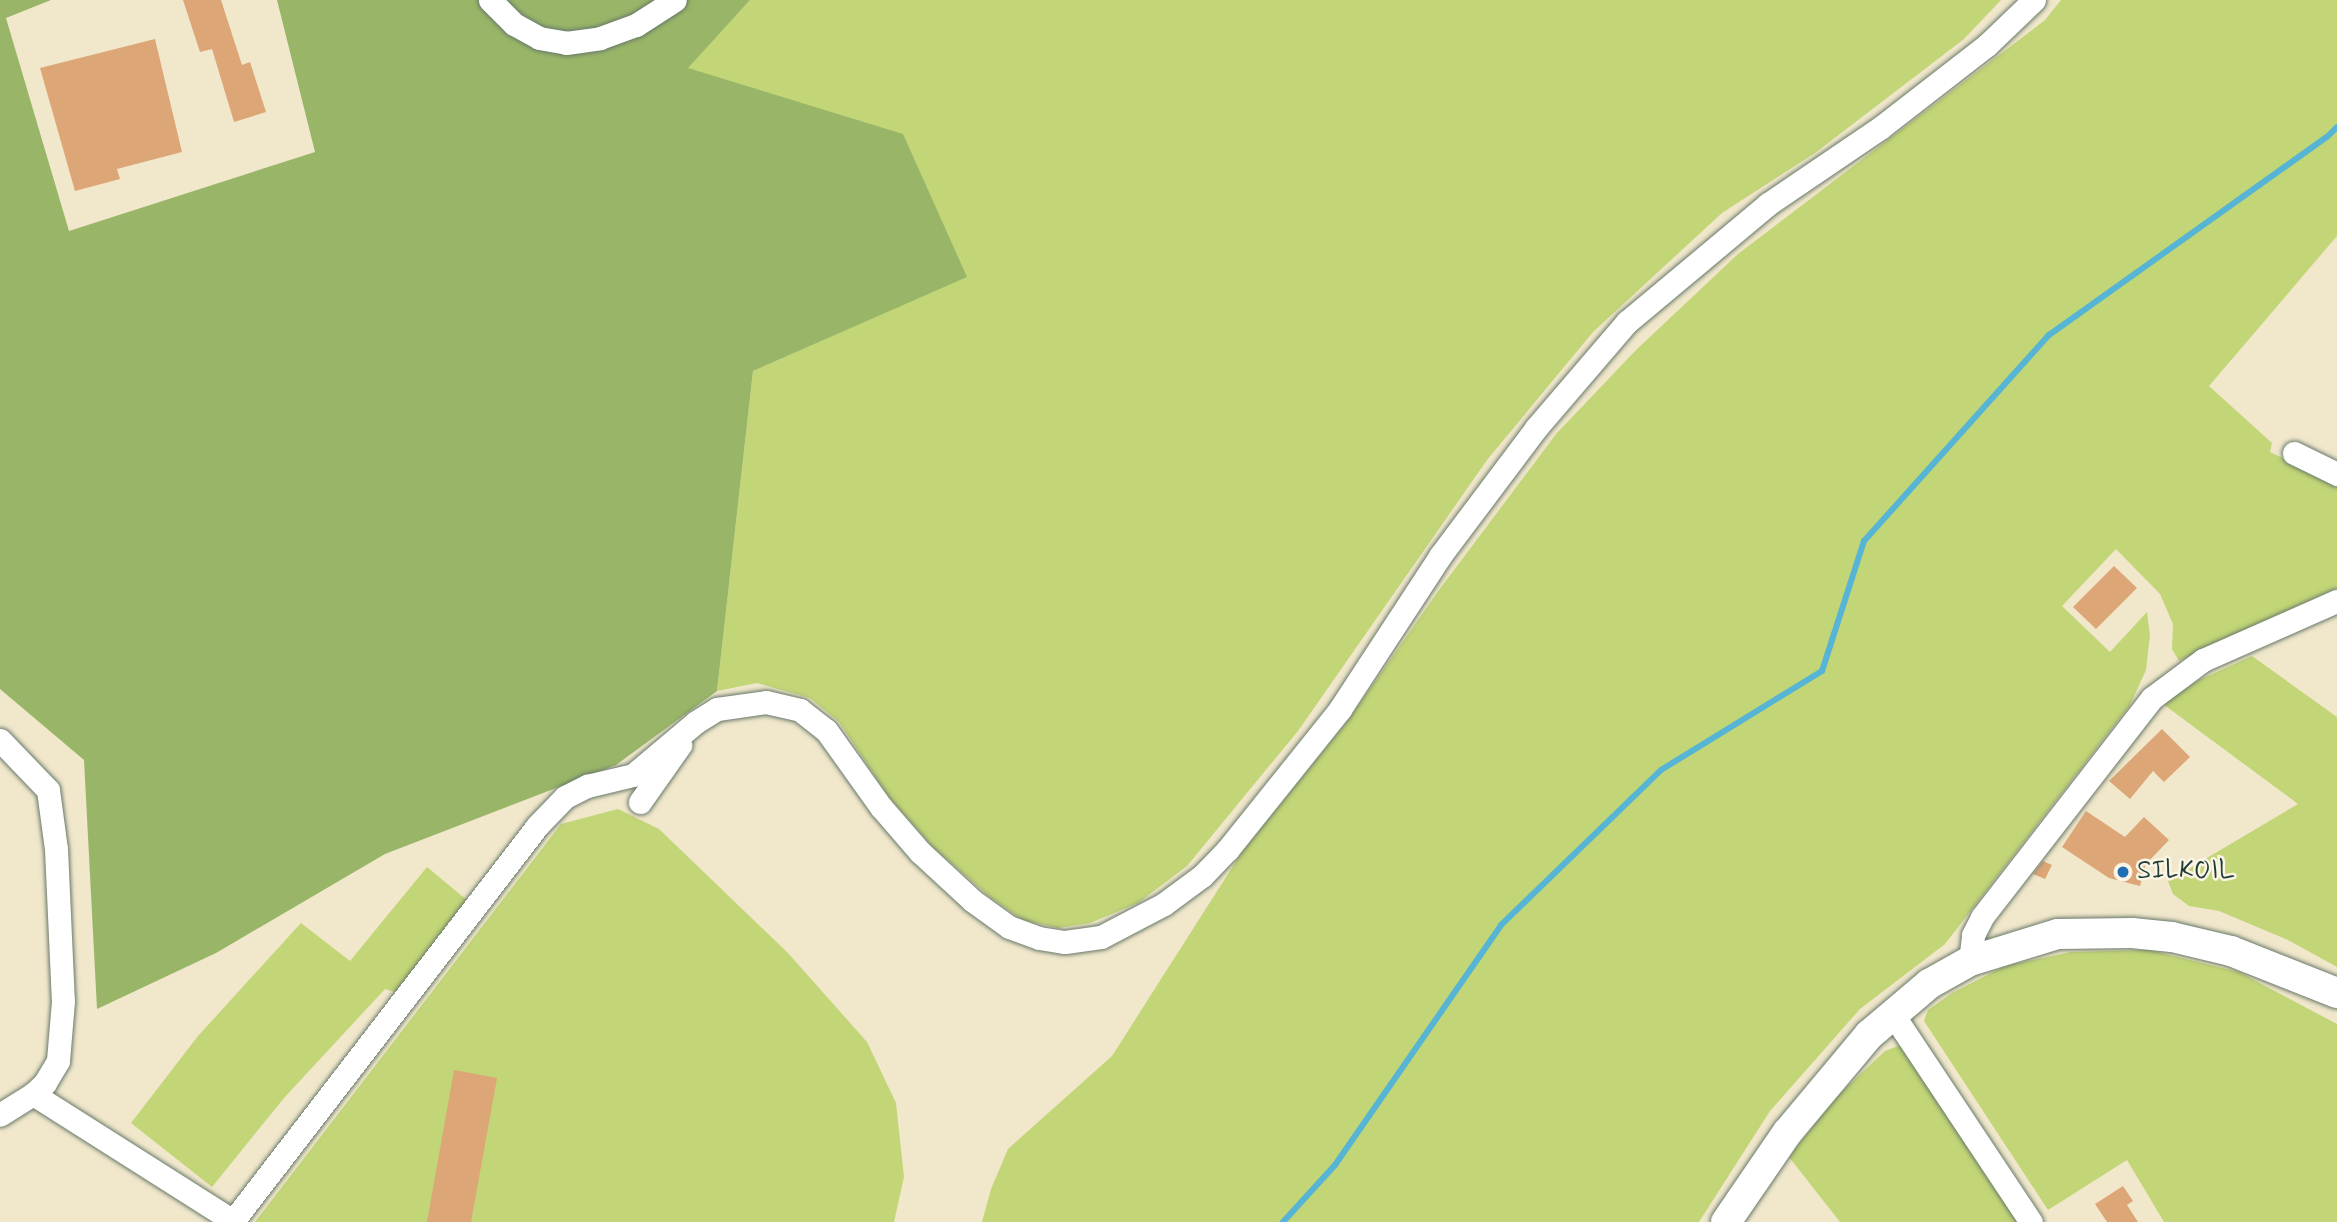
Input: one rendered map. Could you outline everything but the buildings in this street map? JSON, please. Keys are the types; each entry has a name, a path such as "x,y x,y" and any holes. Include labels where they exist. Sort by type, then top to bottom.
{"main road":[{"path":"1726,1222 1794,1124 1869,1035 1929,984 1970,961 2058,934 2132,933 2172,937 2231,951 2337,993"}],"street":[{"path":"491,0 514,24 539,38 566,43 600,38 636,25 675,0"},
{"path":"33,1094 233,1221 537,826 565,797 587,786 633,775 696,722 717,709 766,702 800,710 826,730 881,807 920,852 973,901 1009,927 1065,942 1101,937 1154,909 1202,876 1228,849 1340,709 1440,556 1536,428 1627,322 1768,204 1880,128 1987,45 2034,0"},
{"path":"2294,453 2337,474"},
{"path":"1970,961 1973,935 1982,916 2152,698 2203,660 2337,601"},
{"path":"640,802 696,722"},
{"path":"0,740 48,790 56,849 62,1030 58,1061 45,1083 0,1115"},
{"path":"1892,1013 2031,1222"}],"green space":[{"path":"0,0 51,0 6,18 69,231 315,152 277,0 750,0 688,68 903,134 967,277 753,371 717,691 616,765 385,854 216,953 97,1009 84,760 0,689"},
{"path":"750,0 2001,0 1964,39 1815,153 1722,213 1593,332 1487,460 1298,731 1187,866 1138,903 1090,923 1058,928 1023,920 990,897 933,847 889,797 839,722 810,698 757,683 717,691 753,371 966,276 687,68"},
{"path":"2061,0 2337,0 2337,236 2209,386 2272,443 2270,452 2337,485 2337,588 2179,661 2172,649 2173,624 2160,594 2116,549 2062,606 2110,652 2147,612 2150,635 2146,670 2130,705 1945,944 1860,1009 1770,1111 1699,1222 982,1222 991,1189 1008,1149 1112,1056 1242,852 1346,723 1439,590 1556,434 1636,350 1738,254 2045,20"},
{"path":"2252,656 2337,717 2337,967 2288,940 2219,911 2189,906 2173,894 2168,881 2298,804 2163,704 2199,680"},
{"path":"618,809 659,829 788,953 867,1042 896,1103 904,1177 894,1222 255,1222 561,824"},
{"path":"427,867 468,901 395,992 385,989 284,1098 212,1187 131,1123 198,1036 301,923 350,961"},
{"path":"2149,950 2239,972 2337,1024 2337,1222 2164,1222 2127,1160 2048,1210 1924,1021 1928,1010 1952,993 2005,966 2071,952"},
{"path":"1901,1045 2018,1222 1840,1222 1789,1157 1833,1100 1885,1051"}],"waterway":[{"path":"1283,1222 1335,1165 1501,925 1661,770 1822,671 1864,541 2049,335 2327,137 2337,127"}],"place":[{"name":"SILKOIL","path":"2123,872"}]}
